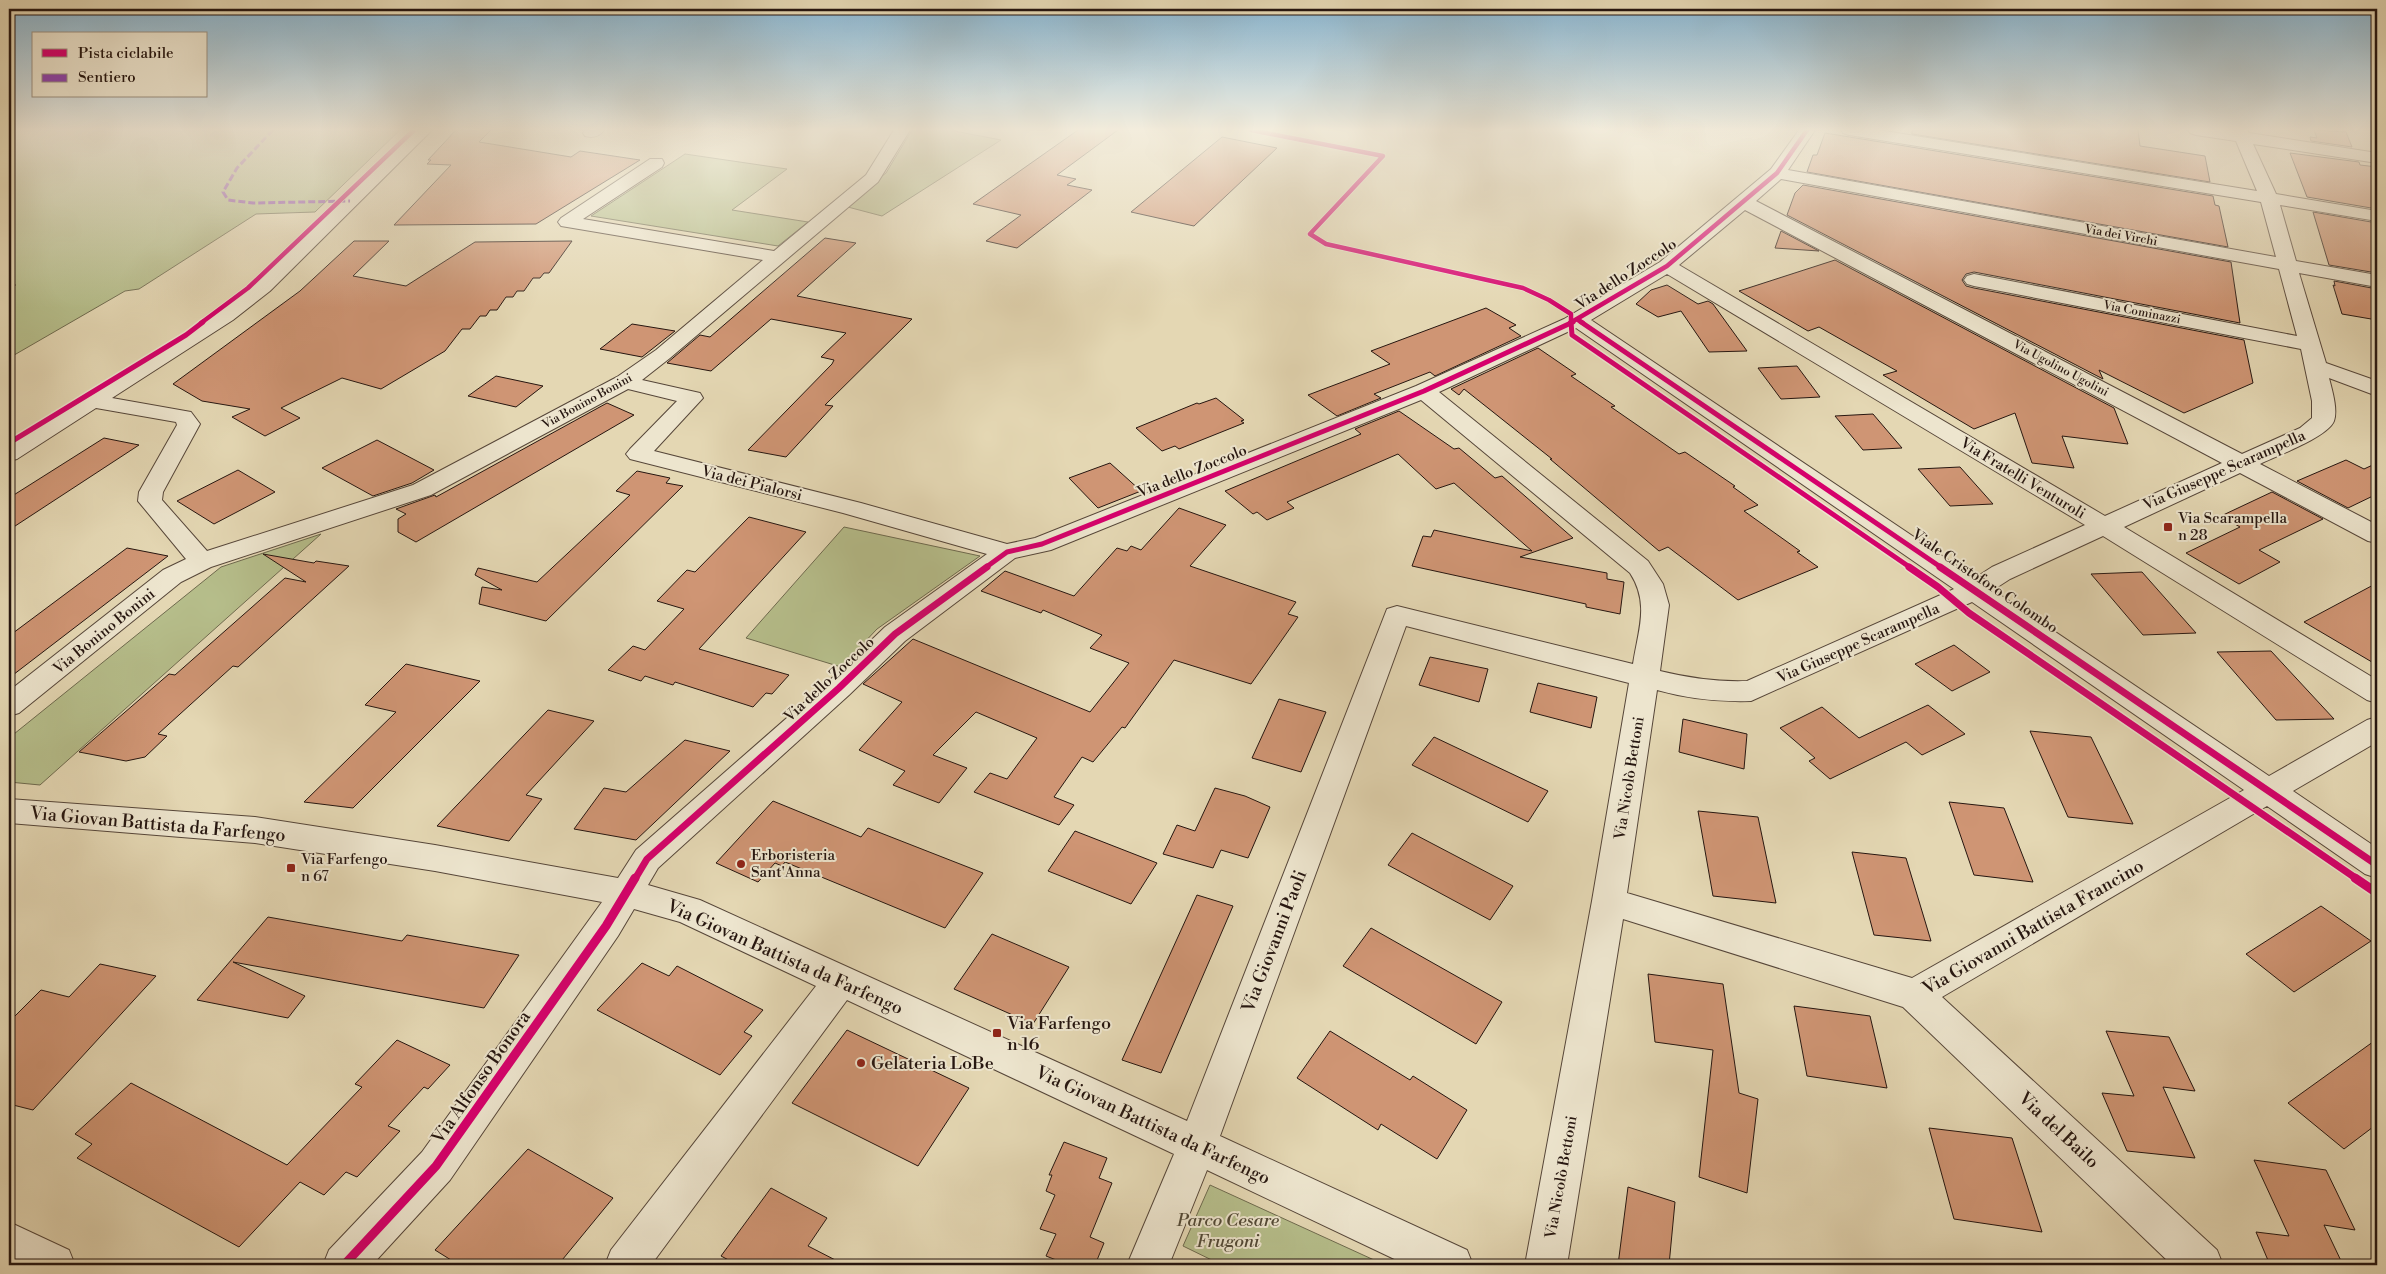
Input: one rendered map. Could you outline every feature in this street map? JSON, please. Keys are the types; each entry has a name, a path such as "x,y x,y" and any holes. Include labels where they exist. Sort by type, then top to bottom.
{"street":[{"path":"9,454 226,316 263,286 363,189"},
{"path":"616,189 567,222 779,257"},
{"name":"Via Bonino Bonini","path":"9,706 172,576 202,561 422,490 625,382 663,354 859,189"},
{"name":"Via dello Zoccolo","path":"626,893 647,859 839,688 895,634 1007,552 1042,544 1424,391 1578,320 1666,266 1758,189"},
{"name":"Via dei Virchi","path":"1868,189 2377,281"},
{"path":"2216,189 2377,216"},
{"path":"2265,189 2316,367 2358,380 2377,389"},
{"name":"Via Ugolino Ugolini","path":"1744,202 2377,534"},
{"name":"Via Fratelli Venturoli","path":"1666,266 2103,525 2377,693"},
{"name":"Via Cominazzi","path":"1974,280 2310,345"},
{"name":"Viale Cristoforo Colombo","path":"1578,320 2377,865"},
{"name":"Via Giuseppe Scarampella","path":"1397,616 1646,676 1687,688 1719,692 1751,691 1975,590 2001,573 2103,525 2308,433 2323,420 2323,401 2316,367"},
{"name":"Via dei Pialorsi","path":"625,382 692,398 638,454 852,508 1007,552"},
{"name":"Via Nicolò Bettoni","path":"1424,391 1639,567 1650,584 1656,605 1609,901 1546,1265"},
{"path":"92,401 182,417 189,424 151,492 150,501 202,561"},
{"name":"Via Giovanni Paoli","path":"1148,1265 1197,1144 1397,616"},
{"name":"Via Giovanni Battista Francino","path":"1609,901 1915,995 2377,728"},
{"name":"Via Giovan Battista da Farfengo","path":"9,811 255,830 435,858 626,893 688,910 840,982 1197,1144 1452,1265"},
{"name":"Via Alfonso Bonora","path":"344,1265 436,1166 606,926 626,893"},
{"path":"626,1265 840,982"},
{"name":"Via del Bailo","path":"1915,995 2202,1265"},
{"path":"9,1242 54,1265"}],"green space":[{"path":"9,189 338,189 315,212 256,214 139,289 125,291 9,358 9,289 16,285 9,282"},
{"path":"631,189 760,189 732,210 808,222 778,246 591,216"},
{"path":"865,189 924,189 882,216 844,206"},
{"path":"844,527 980,556 877,629 841,667 746,638"},
{"path":"321,534 40,785 9,782 9,738 221,567"},
{"name":"Parco Cesare Frugoni","path":"1210,1185 1385,1265 1222,1265 1183,1246"}],"building":[{"path":"428,189 592,189 536,224 394,225"},
{"path":"994,189 1092,190 1017,248 986,241 1021,215 973,204"},
{"path":"1158,189 1233,189 1194,226 1131,212"},
{"path":"1799,189 1828,189 2231,262 2240,323 1974,272 1966,274 1962,280 1966,286 1974,288 2244,340 2253,383 2184,413 2099,370 2103,379 1787,215 1795,193"},
{"path":"1905,189 2173,189 2213,196 2215,205 2219,206 2228,247"},
{"path":"2304,189 2377,189 2377,209 2307,197"},
{"path":"2313,212 2377,223 2377,273 2329,265"},
{"path":"1781,231 1819,251 1775,248"},
{"path":"825,238 856,243 797,296 912,319 825,405 833,406 786,457 748,450 832,364 834,360 821,357 846,333 771,319 711,371 667,363 700,335 710,337"},
{"path":"354,241 389,241 353,276 406,286 475,242 572,241 549,273 544,273 540,278 533,278 524,291 517,291 513,297 506,297 497,310 490,310 486,316 480,316 470,329 462,329 445,351 381,389 342,378 281,408 300,418 265,436 232,417 250,409 202,401 173,384 300,291"},
{"path":"1835,260 2114,408 2128,444 2062,436 2074,468 2032,463 2015,413 1974,429 1883,375 1897,371 1819,327 1808,331 1739,291"},
{"path":"2334,281 2377,289 2377,320 2342,314 2333,285 2335,286"},
{"path":"1667,285 1698,304 1708,301 1713,304 1747,351 1709,352 1681,311 1658,317 1636,304 1651,290"},
{"path":"1486,308 1516,325 1509,328 1521,336 1435,376 1430,372 1374,394 1381,398 1337,416 1308,395 1390,364 1371,351"},
{"path":"632,324 675,331 642,357 600,349"},
{"path":"1538,348 1576,374 1571,376 1615,406 1611,407 1679,454 1685,452 1735,486 1733,487 1758,505 1744,511 1800,551 1797,552 1818,567 1738,600 1668,547 1659,551 1550,459 1552,459 1464,389 1459,395 1451,389"},
{"path":"1797,366 1820,397 1781,399 1758,368"},
{"path":"496,376 543,386 516,407 468,396"},
{"path":"1216,398 1244,420 1241,421 1244,423 1179,449 1175,446 1162,451 1136,428 1197,403"},
{"path":"607,403 634,415 416,542 398,532 398,519 406,514 396,509 435,495 436,497"},
{"path":"1399,411 1454,449 1459,448 1495,478 1502,476 1573,538 1520,557 1607,573 1607,579 1624,582 1620,614 1586,607 1586,604 1412,566 1423,536 1431,537 1434,530 1532,551 1454,483 1436,489 1398,454 1287,502 1294,508 1267,520 1257,512 1253,514 1225,491 1361,434 1355,429"},
{"path":"1873,414 1902,448 1863,450 1835,416"},
{"path":"104,438 139,445 9,530 9,498"},
{"path":"377,440 434,470 412,483 373,496 322,468"},
{"path":"2346,460 2364,469 2377,463 2377,494 2348,508 2297,481"},
{"path":"1110,463 1141,491 1098,508 1069,478"},
{"path":"1960,467 1993,504 1950,506 1918,469"},
{"path":"238,470 275,492 214,524 177,501"},
{"path":"637,471 670,478 666,483 683,486 546,621 479,604 482,587 502,590 475,575 478,568 537,582 630,495 616,491"},
{"path":"2272,492 2323,519 2259,550 2280,562 2239,584 2186,553 2240,527 2221,516"},
{"path":"1179,508 1226,525 1190,566 1296,602 1288,614 1298,617 1251,684 1174,660 1125,728 1122,727 1093,762 1082,757 1054,797 1074,805 1059,825 974,792 990,773 1007,779 1037,738 976,712 933,755 967,768 939,803 893,785 905,771 859,750 902,702 863,684 913,639 1090,712 1129,663 1090,648 1102,635 1043,610 1041,613 981,591 1005,571 1074,596 1117,548 1127,551 1131,546 1141,550"},
{"path":"749,517 806,532 699,649 789,675 772,694 766,693 753,707 675,682 673,685 645,676 641,681 608,670 633,646 645,650 684,609 657,601 687,570 695,572"},
{"path":"127,548 168,556 9,678 9,636"},
{"path":"263,554 314,563 316,561 349,566 238,667 233,666 158,734 167,736 145,757 126,761 79,752 169,674 175,675 285,578 306,582"},
{"path":"2142,572 2196,633 2143,635 2091,574"},
{"path":"2377,583 2377,665 2304,622"},
{"path":"1954,645 1990,672 1952,691 1915,664"},
{"path":"2271,651 2334,719 2276,720 2217,652"},
{"path":"1430,657 1488,669 1479,702 1419,685"},
{"path":"406,664 480,681 353,808 304,802 396,712 365,705"},
{"path":"1538,683 1597,697 1591,728 1530,712"},
{"path":"1279,699 1326,712 1301,772 1252,758"},
{"path":"1928,705 1965,734 1922,755 1906,742 1830,779 1809,761 1815,758 1780,728 1822,707 1859,738"},
{"path":"548,710 594,721 526,795 542,799 509,841 437,826"},
{"path":"1683,719 1747,734 1744,769 1679,752"},
{"path":"2030,731 2091,737 2133,824 2068,817"},
{"path":"1434,737 1548,791 1528,822 1412,765"},
{"path":"685,740 730,751 636,840 574,829 604,788 626,792"},
{"path":"1215,788 1245,796 1270,807 1248,858 1221,850 1213,868 1163,854 1177,825 1195,831"},
{"path":"773,801 861,837 868,828 983,873 945,928 785,862 782,866 775,863 758,882 716,863"},
{"path":"1949,802 2004,808 2033,882 1974,875"},
{"path":"1698,811 1758,817 1776,903 1713,896"},
{"path":"1075,831 1157,863 1131,904 1048,871"},
{"path":"1412,833 1513,886 1490,920 1388,865"},
{"path":"1852,852 1906,858 1931,941 1874,935"},
{"path":"1197,895 1233,906 1161,1073 1122,1060"},
{"path":"2321,906 2371,941 2294,992 2246,954"},
{"path":"268,917 402,941 407,935 519,955 484,1008 233,962 305,996 288,1018 197,1000"},
{"path":"1371,928 1502,1002 1476,1044 1343,966"},
{"path":"992,934 1069,967 1033,1024 954,989"},
{"path":"642,963 669,976 677,966 763,1010 744,1032 752,1036 720,1075 597,1010"},
{"path":"100,964 156,976 33,1110 9,1104 9,1022 41,990 69,997"},
{"path":"1648,974 1723,984 1739,1093 1758,1099 1747,1193 1699,1177 1713,1050 1655,1042"},
{"path":"1794,1006 1870,1016 1887,1088 1807,1076"},
{"path":"847,1030 969,1088 918,1166 792,1103"},
{"path":"1330,1031 1410,1080 1413,1076 1467,1110 1437,1159 1381,1124 1378,1130 1297,1078"},
{"path":"2106,1031 2169,1037 2195,1091 2163,1087 2195,1158 2127,1151 2102,1093 2134,1096"},
{"path":"2377,1039 2377,1124 2344,1149 2288,1103"},
{"path":"397,1040 450,1065 428,1089 424,1087 388,1126 400,1131 357,1177 346,1172 324,1195 300,1182 239,1247 77,1158 92,1144 75,1134 131,1083 287,1165 362,1087 355,1084"},
{"path":"1929,1128 2012,1138 2042,1232 1954,1219"},
{"path":"1064,1142 1107,1158 1099,1178 1112,1183 1090,1237 1104,1243 1095,1265 1069,1265 1046,1256 1056,1234 1040,1229 1055,1195 1046,1191 1052,1175 1049,1175"},
{"path":"528,1149 613,1198 558,1265 459,1265 435,1250"},
{"path":"2254,1160 2326,1170 2355,1230 2324,1225 2343,1265 2270,1265 2256,1232 2289,1236"},
{"path":"1628,1187 1675,1202 1669,1265 1618,1265"},
{"path":"771,1188 827,1218 808,1246 845,1265 738,1265 721,1256"}],"marked path":[{"path":"224,189 223,192 228,200 253,203 350,201"}],"cycle path":[{"path":"9,443 186,335 248,288 352,189"},
{"path":"1352,189 1310,234 1326,244 1523,288 1549,300 1571,314 1572,335 1938,587 1969,613 2377,893"},
{"path":"344,1265 436,1166 606,926 647,859 839,688 895,634 1007,552 1042,544 1424,391 1571,323 1667,266 1758,189"},
{"path":"1578,320 2377,865"}],"place":[{"name":"Via Scarampella n 28","path":"2168,527"},
{"name":"Erboristeria Sant'Anna","path":"741,864"},
{"name":"Via Farfengo n 67","path":"291,868"},
{"name":"Via Farfengo n 16","path":"997,1033"},
{"name":"Gelateria LoBe","path":"861,1063"}]}
